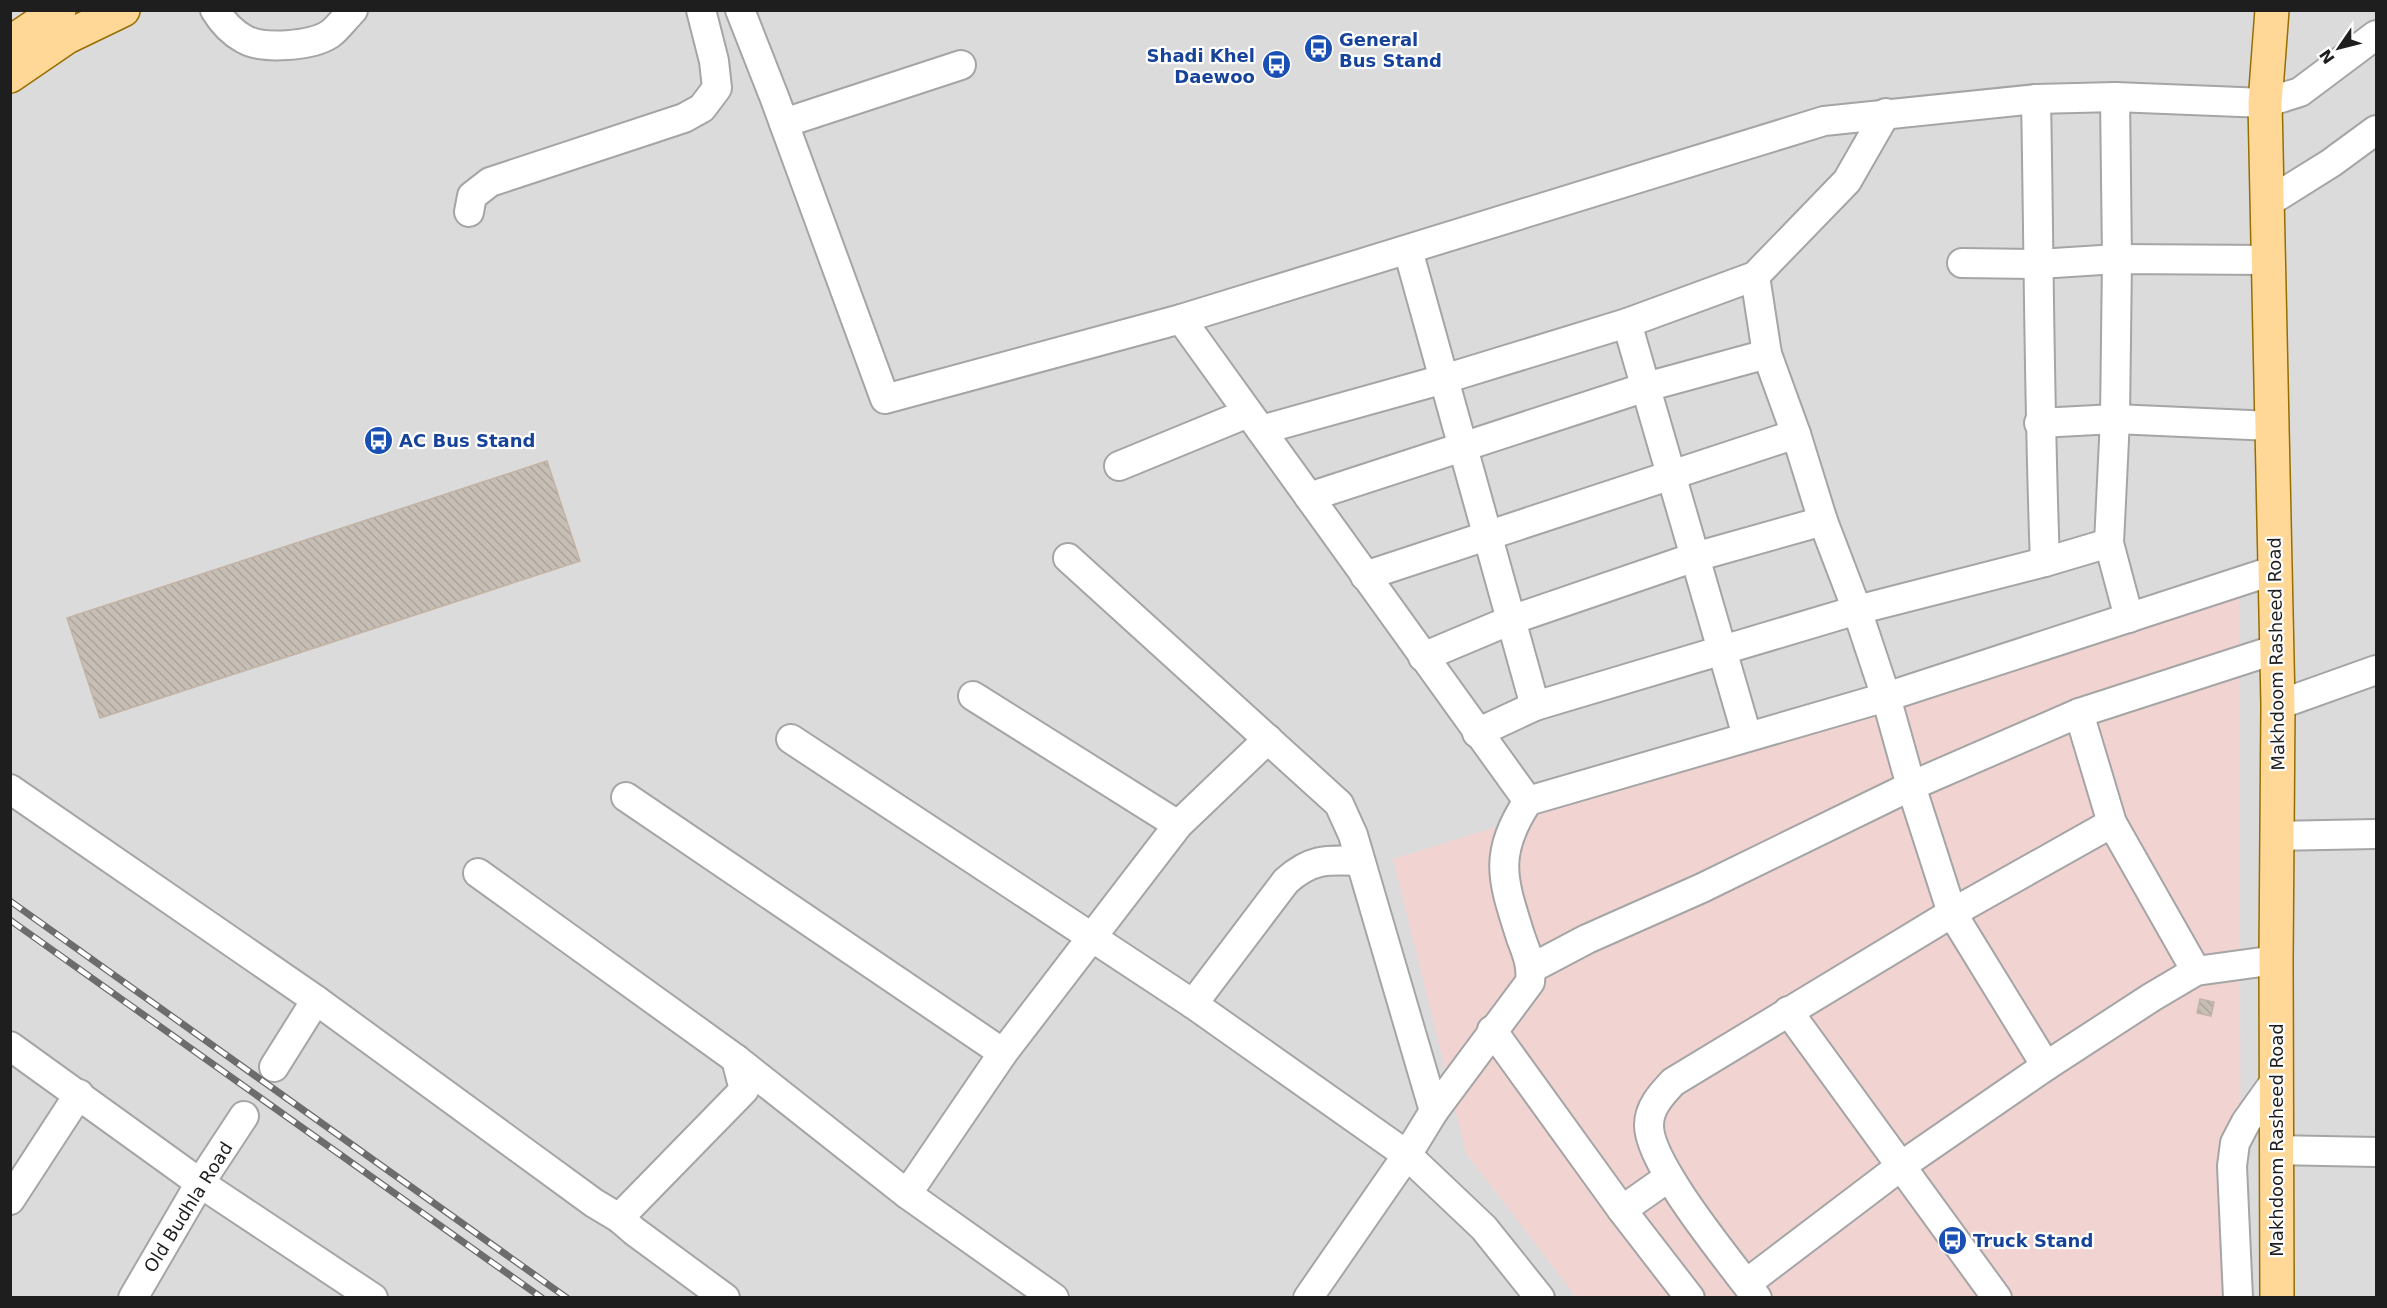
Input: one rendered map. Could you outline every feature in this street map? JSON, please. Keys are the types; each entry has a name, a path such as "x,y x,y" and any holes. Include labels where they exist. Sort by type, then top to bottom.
{"main road":[{"path":"10,43 59,10"},
{"path":"10,76 67,36 123,10"},
{"path":"2256,10 2265,103"},
{"name":"Makhdoom Rasheed Road","path":"2272,10 2265,103 2278,705 2277,1298"}],"street":[{"path":"215,10 226,28 247,41 276,45 304,45 329,34 353,10"},
{"path":"469,212 472,196 490,182 684,118 702,108 717,88 714,61 702,10"},
{"path":"740,10 885,399 1181,319 1824,121 2036,99 2115,97 2265,103 2300,92 2376,35"},
{"path":"784,123 961,65"},
{"path":"2115,97 2117,259 2115,419 2109,543 2129,618"},
{"path":"2036,99 2039,423 2045,562"},
{"path":"1119,466 1255,422 1444,379 1627,323 1755,276 1847,181 1887,113"},
{"path":"2267,203 2331,163 2376,130"},
{"path":"1408,250 1535,706"},
{"path":"1962,263 2039,264 2117,259 2269,260"},
{"path":"1755,276 1767,354 1796,434 1823,521 1857,610 1886,697 1911,786 1952,913 2046,1066"},
{"path":"1181,319 1528,801"},
{"path":"1627,323 1747,736"},
{"path":"1309,497 1646,387 1767,354"},
{"path":"2039,423 2115,419 2272,426"},
{"path":"1365,576 1796,434"},
{"path":"1423,657 1511,620 1695,557 1823,521"},
{"path":"1478,734 1535,706 1857,610 2045,562 2109,543"},
{"path":"1068,558 1339,804 1353,835 1434,1111"},
{"path":"1308,1298 1407,1155 1434,1111 1492,1030 1522,996 1530,982 1532,968 1506,888 1504,866 1506,844 1514,823 1528,801 1886,697 2275,570"},
{"path":"1532,968 1587,939 1702,888 1911,786 2079,713 2277,649"},
{"path":"2278,705 2376,670"},
{"path":"973,696 1178,825"},
{"path":"2079,713 2112,823 2196,971"},
{"path":"791,739 1193,1004 1407,1155 1484,1228 1540,1298"},
{"path":"907,1194 1003,1053 1178,825 1268,739"},
{"path":"10,789 316,1000 594,1203 619,1218 725,1298"},
{"path":"626,797 1003,1053"},
{"path":"2112,823 1952,913 1788,1011 1673,1082 1662,1093 1653,1107 1648,1123 1650,1139 1669,1178 1752,1290 1901,1166 2046,1066 2196,971 2276,960"},
{"path":"2276,836 2376,834"},
{"path":"1193,1004 1286,881 1299,869 1324,860 1360,861"},
{"path":"478,873 736,1059 907,1194 1054,1298"},
{"path":"274,1066 316,1000"},
{"path":"1788,1011 1997,1298"},
{"path":"1492,1030 1690,1298"},
{"path":"10,1046 200,1183 373,1298"},
{"path":"619,1218 744,1090 736,1059"},
{"path":"2238,1298 2232,1166 2235,1143 2246,1122 2276,1080"},
{"path":"10,1200 79,1094"},
{"name":"Old Budhla Road","path":"133,1298 200,1183 244,1116"},
{"path":"2276,1150 2376,1152"},
{"path":"1623,1210 1669,1178"}],"shaded area":[{"path":"10,11 2376,11 2376,1297 11,1297"},
{"name":"Truck Stand","path":"2239,596 2241,1297 1576,1297 1466,1153 1393,859"}],"building":[{"path":"547,461 580,561 100,718 67,618"},
{"path":"2200,999 2214,1002 2211,1016 2197,1013"}],"railway":[{"path":"10,901 567,1298"},
{"path":"10,920 542,1298"}],"place":[{"name":"General Bus Stand","path":"1318,49"},
{"name":"Shadi Khel Daewoo","path":"1276,65"},
{"name":"AC Bus Stand","path":"378,440"},
{"name":"Truck Stand","path":"1952,1240"}]}
